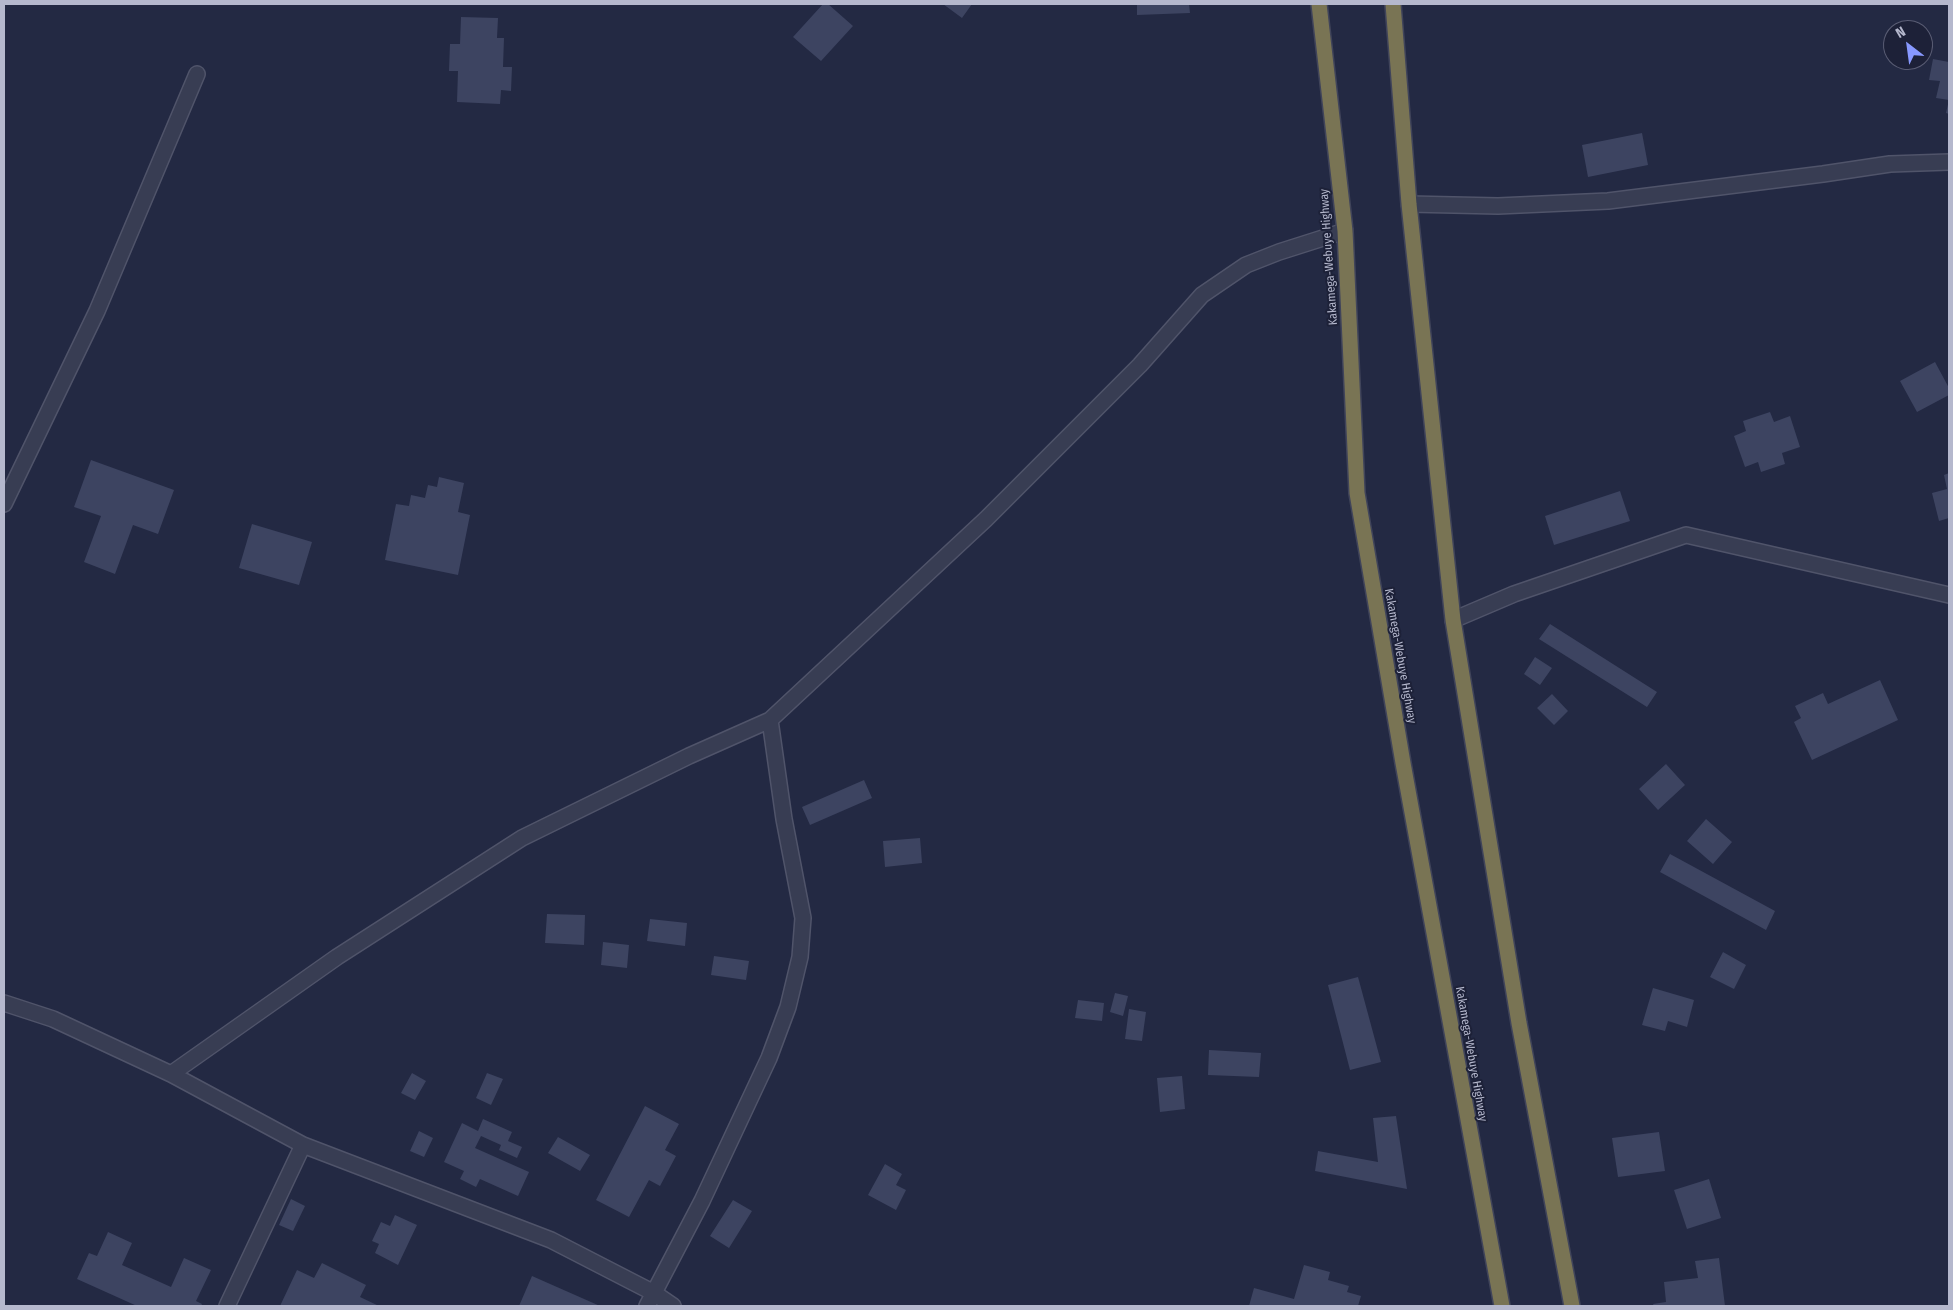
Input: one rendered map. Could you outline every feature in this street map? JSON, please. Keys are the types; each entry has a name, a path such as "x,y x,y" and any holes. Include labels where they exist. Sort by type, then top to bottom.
{"highway":[{"name":"Kakamega-Webuye Highway","path":"1319,4 1345,231 1357,492 1403,764 1502,1306"},
{"path":"1393,4 1409,204 1452,620 1519,1023 1572,1306"}],"street":[{"path":"4,504 97,311 197,74"},
{"path":"1409,204 1498,206 1608,200 1890,164 1949,162"},
{"path":"172,1074 337,956 522,838 689,756 770,720 993,512 1140,365 1202,295 1246,265 1279,252 1345,231"},
{"path":"1452,620 1514,594 1686,535 1949,595"},
{"path":"651,1300 702,1201 769,1058 788,1007 800,957 803,918 784,820 770,720"},
{"path":"4,1003 53,1019 172,1074 303,1145 551,1240 651,1300 673,1306"},
{"path":"228,1306 303,1145"}],"building":[{"path":"823,4 828,4 853,26 821,61 793,37"},
{"path":"943,4 972,4 962,18"},
{"path":"1137,4 1189,4 1190,13 1137,15"},
{"path":"461,17 498,18 497,38 504,38 503,67 512,67 511,91 501,90 500,104 457,102 458,71 449,71 450,44 460,44"},
{"path":"1933,59 1949,62 1949,100 1936,98 1940,81 1929,80 1931,70 1933,70"},
{"path":"1949,100 1949,114 1946,113"},
{"path":"1642,133 1648,165 1588,177 1582,145"},
{"path":"1935,362 1949,388 1949,395 1917,412 1900,381"},
{"path":"1770,412 1774,422 1790,416 1800,447 1782,453 1785,464 1761,472 1758,462 1745,467 1734,436 1746,431 1743,421"},
{"path":"91,460 174,490 158,534 133,525 115,574 84,562 101,516 74,507"},
{"path":"1949,473 1949,518 1939,521 1932,493 1947,489 1944,475"},
{"path":"439,477 464,483 458,512 470,515 458,575 385,560 396,504 409,506 411,495 425,498 428,485 437,487"},
{"path":"1620,491 1630,521 1554,545 1545,516"},
{"path":"252,524 312,542 299,585 239,568"},
{"path":"1550,624 1657,692 1647,707 1539,639"},
{"path":"1535,657 1552,668 1540,685 1524,674"},
{"path":"1880,680 1898,720 1812,760 1794,722 1801,718 1795,706 1823,693 1828,704"},
{"path":"1552,694 1568,711 1554,725 1537,708"},
{"path":"1666,764 1685,785 1658,810 1639,789"},
{"path":"864,780 872,798 810,825 802,807"},
{"path":"1706,819 1732,842 1713,864 1687,841"},
{"path":"920,838 922,863 885,867 883,841"},
{"path":"1670,854 1775,911 1766,930 1660,872"},
{"path":"547,914 585,915 584,945 545,943"},
{"path":"650,919 687,923 685,946 647,941"},
{"path":"603,942 629,945 627,968 601,965"},
{"path":"1723,952 1746,965 1734,989 1710,977"},
{"path":"714,956 749,961 746,980 711,975"},
{"path":"1358,977 1381,1062 1350,1070 1328,985"},
{"path":"1653,988 1694,1000 1687,1027 1668,1021 1665,1031 1642,1025"},
{"path":"1115,993 1128,996 1123,1016 1110,1012"},
{"path":"1078,1000 1104,1003 1102,1021 1075,1018"},
{"path":"1129,1009 1146,1012 1142,1041 1125,1039"},
{"path":"1209,1050 1261,1053 1259,1077 1208,1075"},
{"path":"412,1073 426,1081 415,1100 401,1093"},
{"path":"487,1073 503,1079 491,1105 476,1098"},
{"path":"1182,1076 1185,1109 1160,1112 1157,1078"},
{"path":"645,1106 679,1124 665,1150 676,1156 660,1186 649,1180 629,1217 596,1200"},
{"path":"1396,1116 1407,1189 1315,1171 1318,1151 1378,1162 1373,1118"},
{"path":"483,1119 512,1132 508,1141 522,1147 517,1158 499,1150 501,1145 481,1136 475,1148 529,1172 518,1196 480,1179 476,1187 460,1179 464,1171 444,1162 462,1123 478,1131"},
{"path":"419,1131 433,1138 424,1157 410,1151"},
{"path":"1659,1132 1665,1171 1618,1177 1612,1138"},
{"path":"558,1137 590,1155 580,1171 548,1153"},
{"path":"885,1164 902,1174 896,1185 906,1190 896,1210 868,1195"},
{"path":"1709,1179 1721,1218 1687,1229 1674,1190"},
{"path":"291,1199 305,1206 293,1231 279,1225"},
{"path":"733,1200 752,1211 729,1248 710,1236"},
{"path":"395,1215 417,1225 398,1265 375,1253 379,1244 372,1241 381,1222 390,1226"},
{"path":"108,1232 132,1243 122,1265 171,1287 184,1258 211,1270 196,1301 202,1304 201,1306 137,1306 77,1279 89,1253 97,1256"},
{"path":"1719,1258 1725,1306 1654,1306 1653,1304 1666,1302 1664,1282 1698,1278 1695,1261"},
{"path":"322,1263 366,1285 360,1297 379,1306 280,1306 297,1270 314,1278"},
{"path":"1304,1265 1330,1272 1328,1280 1349,1286 1347,1292 1361,1296 1358,1306 1249,1306 1254,1288 1294,1299"},
{"path":"532,1276 600,1306 519,1306"}]}
